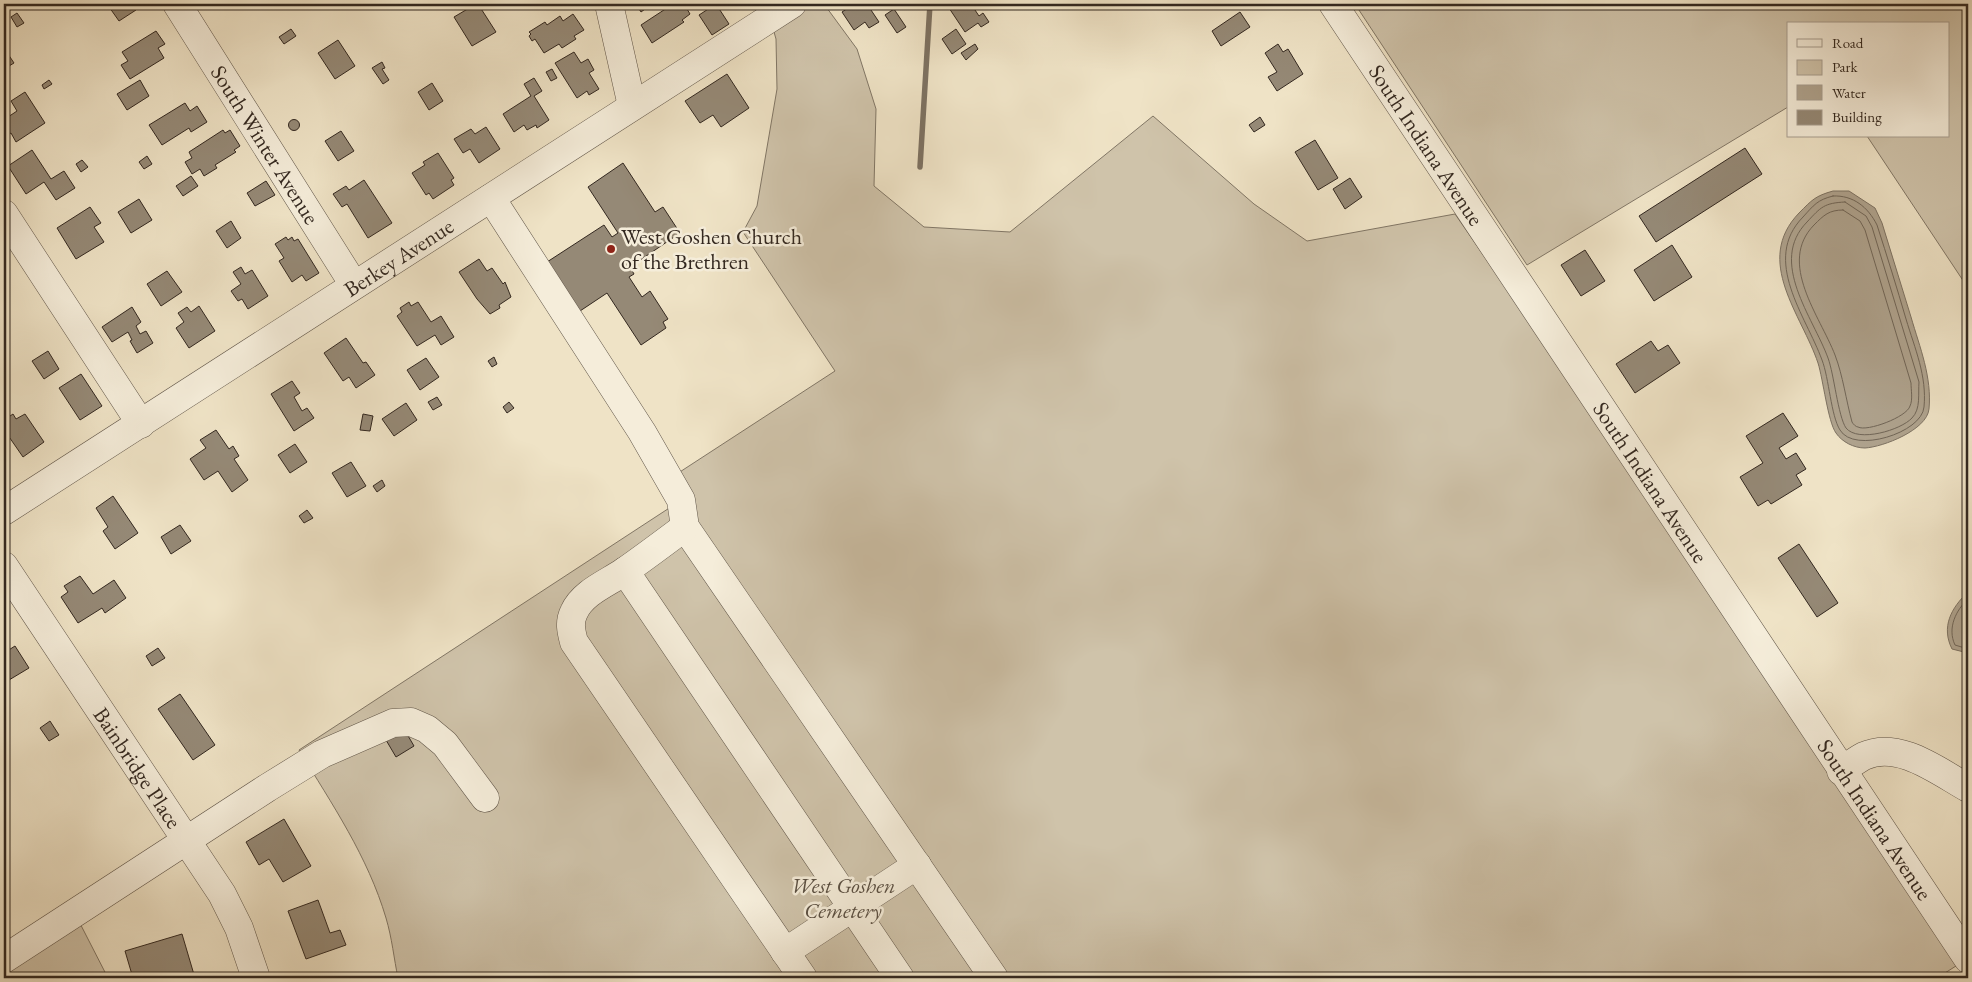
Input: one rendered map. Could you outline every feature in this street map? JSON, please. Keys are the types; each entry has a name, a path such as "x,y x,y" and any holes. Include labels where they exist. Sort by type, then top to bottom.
{"street":[{"name":"South Winter Avenue","path":"177,4 354,286"},
{"path":"609,4 632,106"},
{"name":"Berkey Avenue","path":"4,511 792,4"},
{"name":"South Indiana Avenue","path":"1333,4 1841,771 1968,959"},
{"path":"491,198 642,432 680,500 685,527 994,978"},
{"path":"4,214 141,424"},
{"path":"685,527 625,571 588,594 579,603 570,626 574,642 803,978"},
{"name":"Bainbridge Place","path":"4,566 188,840 222,894 239,928 256,978"},
{"path":"625,571 900,978"},
{"path":"4,959 266,788 322,754 393,723 411,722 427,729 445,744 485,798"},
{"path":"1841,771 1865,756 1886,752 1910,756 1968,788"},
{"path":"785,952 917,865"}],"green space":[{"name":"West Goshen Cemetery","path":"806,4 824,4 857,49 876,109 874,186 924,227 1010,232 1153,116 1254,204 1307,241 1455,214 1841,771 1957,943 1956,966 1937,978 398,978 388,926 369,874 348,831 299,750 680,501 669,479 835,371 743,232 757,206 777,89 776,39 772,25"},
{"path":"1355,4 1968,4 1968,288 1868,138 1950,138 1950,22 1787,22 1787,108 1527,265"},
{"path":"69,902 108,978 4,978 4,944"}],"water":[{"path":"1833,191 1849,191 1875,208 1882,223 1918,340 1929,385 1929,409 1921,424 1893,441 1873,447 1857,447 1849,444 1836,433 1828,410 1818,363 1785,288 1781,269 1780,250 1786,231 1799,213 1811,202"},
{"path":"1968,592 1968,653 1952,649 1947,633 1953,611"}],"building":[{"path":"107,4 132,4 136,10 119,21"},
{"path":"478,4 496,32 472,46 454,17"},
{"path":"636,4 652,4 641,12"},
{"path":"673,4 690,4 687,9 690,14 682,20 684,22 652,43 641,25"},
{"path":"716,4 729,24 712,35 699,15"},
{"path":"854,4 867,4 879,22 869,28 865,22 854,30 842,12"},
{"path":"971,4 979,16 983,13 989,22 981,27 978,23 965,32 947,5"},
{"path":"894,9 906,27 897,33 885,15"},
{"path":"1240,12 1250,27 1221,46 1212,31"},
{"path":"17,13 24,23 17,27 11,17"},
{"path":"573,14 584,30 574,36 576,39 562,48 559,44 544,53 535,39 532,41 529,36 531,34 529,32 545,22 547,25 560,16 563,21"},
{"path":"291,29 296,36 284,44 279,37"},
{"path":"956,29 966,44 952,54 942,39"},
{"path":"156,31 165,44 158,48 164,58 130,79 121,65 128,61 122,52"},
{"path":"338,40 355,66 335,79 318,53"},
{"path":"975,44 978,49 966,60 961,53"},
{"path":"1278,44 1283,52 1288,49 1303,74 1277,91 1268,77 1277,72 1265,53"},
{"path":"574,52 581,63 588,59 594,70 589,73 599,89 589,95 587,91 577,98 555,63"},
{"path":"8,54 14,63 4,69 4,56"},
{"path":"382,62 385,68 382,69 389,80 383,84 372,68"},
{"path":"552,69 557,78 551,81 546,72"},
{"path":"727,74 749,108 721,127 713,115 700,123 685,101"},
{"path":"534,78 542,91 534,96 549,120 537,128 536,125 527,130 524,125 514,132 503,114 531,96 524,84"},
{"path":"49,80 52,84 44,89 42,85"},
{"path":"140,80 149,96 127,110 117,94"},
{"path":"432,83 443,101 429,110 418,92"},
{"path":"25,92 45,123 16,142 11,133 4,137 4,118 17,111 11,101"},
{"path":"185,103 190,111 197,106 207,122 191,132 189,128 162,145 149,125"},
{"path":"1260,117 1265,125 1254,132 1249,125"},
{"path":"292,120 296,120 299,125 298,129 292,130 289,127 289,123"},
{"path":"486,127 500,149 479,163 470,149 463,153 454,139 471,129 475,134"},
{"path":"223,130 225,133 230,130 240,146 234,150 236,152 215,165 217,168 204,176 200,169 192,174 185,162 192,158 189,152"},
{"path":"341,131 354,151 338,161 325,141"},
{"path":"1315,140 1338,178 1318,190 1295,152"},
{"path":"1745,148 1762,174 1656,242 1639,216"},
{"path":"32,150 51,179 64,171 75,188 56,200 44,182 26,194 8,166"},
{"path":"438,153 454,178 451,180 454,185 433,199 429,193 426,195 412,173 425,165 423,162"},
{"path":"147,156 152,164 144,169 139,162"},
{"path":"82,160 88,167 81,172 76,164"},
{"name":"West Goshen Church of the Brethren","path":"623,163 655,212 663,207 680,233 630,267 634,274 629,277 642,297 650,291 668,319 663,322 666,328 641,345 607,293 580,311 547,262 604,225 612,237 618,233 588,187"},
{"path":"191,176 198,186 183,196 176,186"},
{"path":"1350,178 1362,197 1345,209 1333,189"},
{"path":"364,180 392,223 368,238 347,204 342,207 333,194 346,186 349,190"},
{"path":"266,181 275,195 255,206 247,193"},
{"path":"139,199 152,220 131,233 118,212"},
{"path":"90,207 101,223 94,227 104,242 76,259 57,228"},
{"path":"231,221 241,238 227,248 216,231"},
{"path":"286,237 288,240 292,237 294,241 298,239 319,273 306,281 302,275 292,282 279,261 284,258 275,244"},
{"path":"1672,245 1692,277 1654,301 1634,270"},
{"path":"1585,250 1605,281 1581,296 1561,265"},
{"path":"479,259 487,271 492,268 503,284 505,282 511,297 499,305 500,308 490,314 477,299 459,272"},
{"path":"241,267 245,274 252,270 268,296 248,309 242,299 238,301 231,291 241,284 233,272"},
{"path":"167,271 182,292 161,306 147,284"},
{"path":"409,302 411,306 418,302 431,322 441,316 454,337 441,345 435,335 417,346 397,316 402,312 400,308"},
{"path":"199,306 215,331 189,348 176,328 184,322 178,313 187,307 191,312"},
{"path":"132,307 141,322 136,326 140,334 146,331 153,343 137,353 130,341 132,340 128,332 112,342 102,327"},
{"path":"346,338 363,363 366,362 375,375 356,388 349,377 343,381 324,353"},
{"path":"1651,341 1658,351 1668,345 1680,363 1635,393 1616,364"},
{"path":"48,351 59,369 44,379 32,361"},
{"path":"494,357 497,364 492,367 488,361"},
{"path":"426,358 439,377 420,390 407,370"},
{"path":"81,374 102,406 80,420 59,388"},
{"path":"292,381 300,393 294,397 302,411 307,408 314,418 294,431 271,394"},
{"path":"437,397 442,405 433,410 428,402"},
{"path":"509,402 514,408 507,413 503,407"},
{"path":"406,403 417,420 394,436 382,419"},
{"path":"1783,413 1798,436 1779,448 1786,459 1796,453 1806,469 1796,475 1802,485 1771,504 1768,500 1758,506 1740,477 1763,463 1746,436"},
{"path":"13,414 16,419 25,414 44,442 23,457 4,432 4,420"},
{"path":"363,414 373,416 370,431 360,430"},
{"path":"216,430 229,449 233,446 239,456 234,459 248,480 232,492 218,471 204,480 190,459 206,448 200,440"},
{"path":"295,444 307,462 290,473 278,455"},
{"path":"351,462 366,486 347,497 332,473"},
{"path":"382,480 385,486 377,492 373,486"},
{"path":"113,496 138,533 115,549 103,531 108,527 96,508"},
{"path":"307,510 313,518 304,523 299,516"},
{"path":"180,525 191,541 171,554 161,537"},
{"path":"1799,544 1838,603 1817,617 1778,558"},
{"path":"80,576 93,594 114,580 126,598 105,613 102,608 78,623 61,597 68,592 64,586"},
{"path":"15,646 29,668 9,680 4,672 4,653"},
{"path":"158,648 165,658 152,666 146,656"},
{"path":"180,694 215,745 193,760 158,709"},
{"path":"50,721 59,735 49,741 40,728"},
{"path":"404,729 414,746 396,757 386,740"},
{"path":"284,819 311,866 283,882 269,859 259,865 246,842"},
{"path":"318,900 330,933 340,930 346,945 306,959 288,911"},
{"path":"182,934 195,978 165,978 164,975 153,978 133,978 125,951"}],"waterway":[{"path":"920,167 930,4"}],"place":[{"name":"West Goshen Church of the Brethren","path":"611,249"}]}
